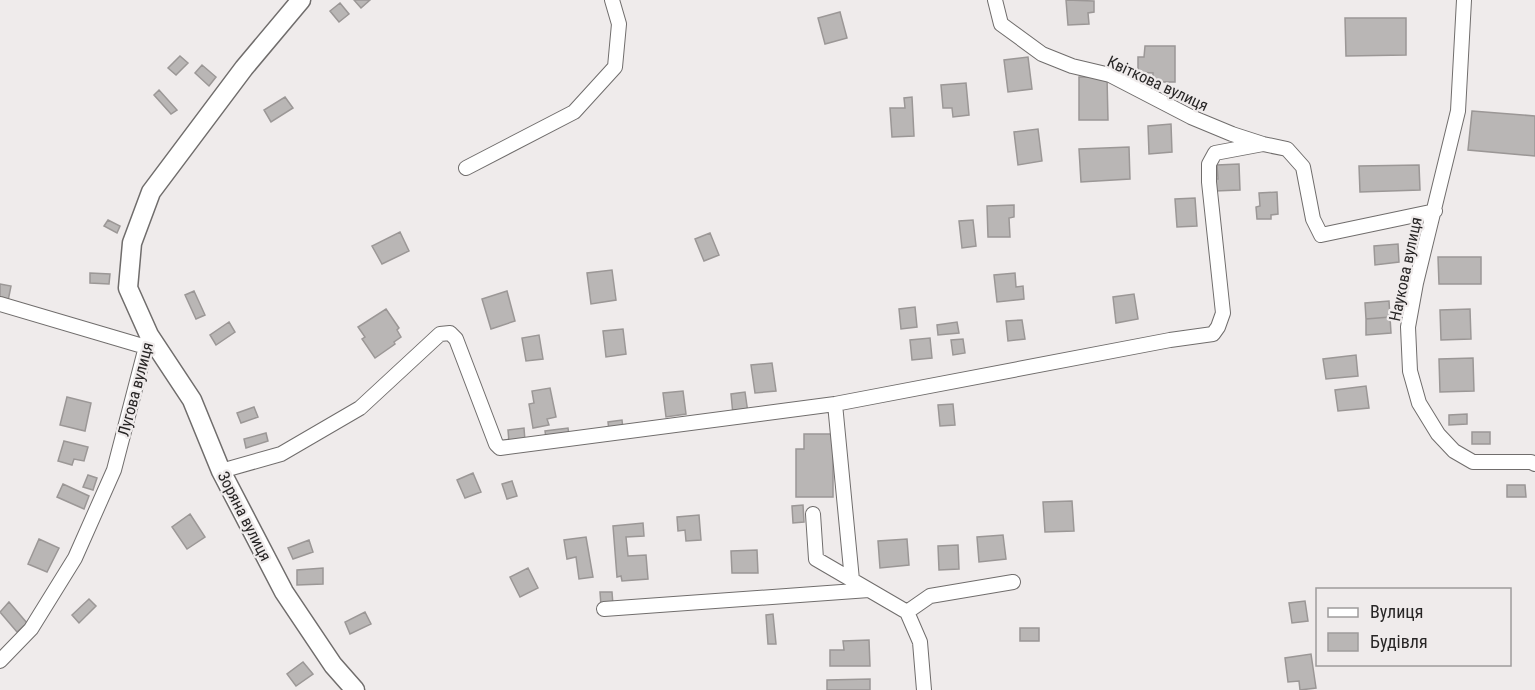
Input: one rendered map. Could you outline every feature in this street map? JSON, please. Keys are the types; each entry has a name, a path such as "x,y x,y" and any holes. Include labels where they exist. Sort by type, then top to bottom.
{"street":[{"path":"466,168 574,112 615,67 619,24 612,0"},
{"name":"Квіткова вулиця","path":"995,0 1002,24 1042,54 1072,66 1110,75 1191,117 1263,144 1287,149 1303,167 1313,219 1321,235 1435,211"},
{"name":"Наукова вулиця","path":"1464,0 1458,111 1416,284 1408,327 1410,371 1419,403 1438,434 1454,451 1473,462 1531,462 1535,464"},
{"name":"Лугова вулиця","path":"0,661 31,629 75,558 114,470 148,341 128,288 132,243 151,192 292,3"},
{"name":"Квіткова вулиця","path":"835,404 1170,340 1213,334 1223,313 1209,164 1215,153 1263,144"},
{"path":"0,304 148,341"},
{"path":"221,471 281,454 360,408 440,334 450,333 456,339 496,444 500,448 835,404 852,580"},
{"name":"Зоряна вулиця","path":"148,341 192,400 221,471 284,592 333,665 355,690"},
{"path":"813,514 816,559 907,612 920,642 924,690"},
{"path":"907,612 930,596 1013,582"},
{"path":"604,609 869,590"}],"building":[{"path":"354,0 370,0 361,8"},
{"path":"1066,0 1094,1 1094,12 1088,13 1089,24 1068,25"},
{"path":"340,3 349,14 339,22 330,11"},
{"path":"840,12 847,38 825,44 818,18"},
{"path":"1345,18 1406,18 1406,55 1346,56"},
{"path":"1145,46 1175,46 1175,82 1153,82 1153,73 1138,72 1138,57 1144,57"},
{"path":"180,56 188,63 176,75 168,68"},
{"path":"1028,57 1032,89 1008,92 1004,60"},
{"path":"202,65 216,77 209,86 195,73"},
{"path":"1079,77 1107,77 1108,120 1079,120"},
{"path":"966,83 969,115 953,117 952,108 943,108 941,85"},
{"path":"159,90 177,110 171,114 154,95"},
{"path":"285,97 293,108 271,122 264,110"},
{"path":"912,97 914,136 892,137 890,108 905,108 904,98"},
{"path":"1472,111 1535,116 1535,156 1468,150"},
{"path":"1171,124 1172,152 1149,154 1148,126"},
{"path":"1038,129 1042,161 1018,165 1014,132"},
{"path":"1129,147 1130,179 1081,182 1079,149"},
{"path":"1239,164 1240,190 1215,191 1214,179 1218,179 1217,165"},
{"path":"1419,165 1420,190 1360,192 1359,166"},
{"path":"1277,192 1278,214 1271,215 1271,219 1257,219 1256,207 1260,206 1259,193"},
{"path":"1195,198 1197,226 1177,227 1175,199"},
{"path":"1014,205 1014,217 1009,218 1010,237 988,237 987,206"},
{"path":"108,220 120,226 117,233 104,226"},
{"path":"973,220 976,246 962,248 959,221"},
{"path":"400,232 409,251 382,264 372,246"},
{"path":"710,233 719,255 704,261 695,239"},
{"path":"1398,244 1399,262 1375,265 1374,246"},
{"path":"1438,257 1481,257 1481,284 1439,284"},
{"path":"612,270 616,300 591,304 587,273"},
{"path":"90,273 110,274 109,284 90,283"},
{"path":"1015,273 1016,287 1023,286 1024,299 997,302 994,275"},
{"path":"0,284 11,286 8,301 0,299"},
{"path":"194,291 205,315 196,319 185,295"},
{"path":"507,291 515,321 491,329 482,299"},
{"path":"1134,294 1138,319 1116,323 1113,297"},
{"path":"1389,301 1390,317 1366,319 1365,303"},
{"path":"915,307 917,327 901,329 899,309"},
{"path":"386,309 399,328 397,330 401,337 375,358 362,339 365,337 358,327"},
{"path":"1470,309 1471,339 1441,340 1440,310"},
{"path":"1390,317 1391,333 1366,335 1366,319"},
{"path":"1022,320 1025,339 1008,341 1006,321"},
{"path":"229,322 235,332 216,345 210,335"},
{"path":"957,322 959,333 938,335 937,325"},
{"path":"623,329 626,354 606,357 603,331"},
{"path":"539,335 543,359 526,361 522,338"},
{"path":"930,338 932,358 912,360 910,340"},
{"path":"963,339 965,353 953,355 951,340"},
{"path":"1356,355 1358,376 1326,379 1323,359"},
{"path":"1473,358 1474,391 1440,392 1439,359"},
{"path":"772,363 776,391 755,393 751,365"},
{"path":"1366,386 1369,408 1338,411 1335,390"},
{"path":"550,388 556,417 547,419 549,425 533,428 529,404 534,403 532,391"},
{"path":"683,391 686,414 666,417 663,393"},
{"path":"745,392 748,413 733,415 731,394"},
{"path":"67,397 91,403 85,431 60,425"},
{"path":"953,404 955,425 940,426 938,405"},
{"path":"254,407 258,417 241,423 237,413"},
{"path":"1467,414 1467,424 1449,425 1449,415"},
{"path":"622,420 623,429 609,431 608,422"},
{"path":"524,428 525,441 509,442 508,430"},
{"path":"568,428 569,435 546,438 545,431"},
{"path":"1472,432 1490,432 1490,444 1472,444"},
{"path":"266,433 268,441 246,448 244,439"},
{"path":"804,434 833,434 833,497 796,497 796,449 804,449"},
{"path":"64,441 88,447 84,461 74,459 72,465 58,461"},
{"path":"473,473 481,492 465,498 457,480"},
{"path":"88,475 97,478 93,490 83,487"},
{"path":"512,481 517,496 507,499 502,484"},
{"path":"63,484 89,496 84,509 57,497"},
{"path":"1507,485 1525,485 1526,497 1507,497"},
{"path":"1072,501 1074,531 1045,532 1043,502"},
{"path":"803,505 804,522 793,523 792,506"},
{"path":"190,514 205,537 187,549 172,527"},
{"path":"699,515 701,540 686,541 685,530 678,531 677,517"},
{"path":"643,523 644,536 626,537 628,556 646,555 648,579 622,581 621,576 617,577 613,526"},
{"path":"1003,535 1006,559 979,562 977,537"},
{"path":"586,537 593,577 579,579 576,557 567,559 564,540"},
{"path":"39,539 59,548 47,572 28,564"},
{"path":"907,539 909,565 880,568 878,541"},
{"path":"309,540 313,552 293,559 288,548"},
{"path":"958,545 959,569 939,570 938,546"},
{"path":"757,550 758,573 732,573 731,551"},
{"path":"323,568 323,584 297,585 297,570"},
{"path":"528,568 538,588 520,597 510,577"},
{"path":"600,592 612,592 613,605 601,606"},
{"path":"89,599 96,606 79,623 72,615"},
{"path":"1305,601 1308,621 1292,623 1289,603"},
{"path":"9,602 27,623 17,632 0,612"},
{"path":"365,612 371,624 350,634 345,622"},
{"path":"773,614 776,644 768,644 766,615"},
{"path":"1020,628 1039,628 1039,641 1020,641"},
{"path":"869,640 870,666 830,666 830,650 844,650 843,641"},
{"path":"1311,654 1316,688 1300,690 1299,681 1288,682 1285,658"},
{"path":"303,662 313,674 296,686 287,674"},
{"path":"870,679 870,690 827,690 827,680"}]}
